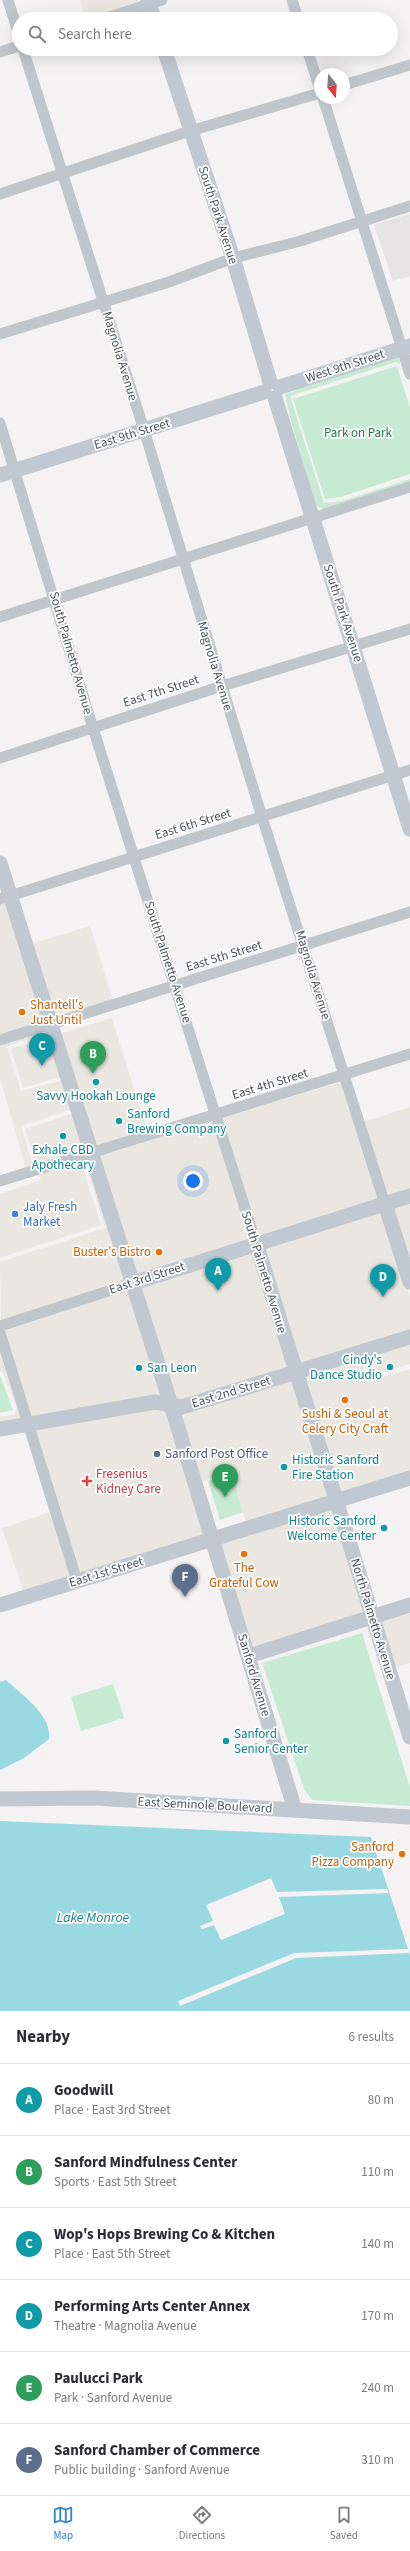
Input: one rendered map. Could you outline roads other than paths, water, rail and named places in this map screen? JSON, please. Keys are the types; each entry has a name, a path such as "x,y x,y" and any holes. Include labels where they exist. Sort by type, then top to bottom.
{"street":[{"path":"8,0 12,13"},
{"path":"292,0 296,12"},
{"path":"122,12 153,1 154,12"},
{"path":"0,52 12,48"},
{"name":"Magnolia Avenue","path":"25,56 144,430 182,559 262,817 410,1282"},
{"name":"South Park Avenue","path":"166,56 233,258 272,390 410,829"},
{"path":"309,56 314,71"},
{"path":"350,83 410,65"},
{"path":"0,194 190,131 314,95"},
{"path":"325,104 362,222 406,347 410,374"},
{"path":"0,334 169,282 233,258 297,242 410,206"},
{"name":"West 9th Street","path":"272,390 406,347"},
{"name":"East 9th Street","path":"7,473 272,390"},
{"name":"South Palmetto Avenue","path":"0,424 7,473 55,599 93,728 176,986 295,1372 337,1501"},
{"path":"0,617 410,487"},
{"name":"East 7th Street","path":"0,758 222,686 410,629"},
{"name":"East 6th Street","path":"5,897 410,770"},
{"name":"Sanford Avenue","path":"0,863 5,897 51,1024 93,1153 296,1810"},
{"name":"East 5th Street","path":"0,1040 410,912"},
{"name":"East 4th Street","path":"0,1181 344,1076 410,1054"},
{"name":"East 3rd Street","path":"0,1326 256,1243 410,1196"},
{"path":"0,1333 77,1581"},
{"name":"East 2nd Street","path":"0,1428 155,1402 182,1407 410,1337"},
{"name":"East 1st Street","path":"0,1605 410,1478"},
{"name":"North Palmetto Avenue","path":"337,1501 410,1737"},
{"path":"249,1656 410,1605"},
{"name":"East Seminole Boulevard","path":"0,1799 94,1798 410,1817"}],"water":[{"path":"6,1680 35,1706 41,1714 49,1730 49,1739 24,1758 0,1770 0,1682"},
{"name":"Lake Monroe","path":"0,1821 371,1837 410,1955 410,2011 0,2011"}],"place":[{"name":"Shantell's Just Until","path":"22,1012"},
{"name":"Wop's Hops Brewing Co & Kitchen","path":"42,1066"},
{"name":"Sanford Mindfulness Center","path":"93,1074"},
{"name":"Savvy Hookah Lounge","path":"96,1082"},
{"name":"Sanford Brewing Company","path":"119,1121"},
{"name":"Exhale CBD Apothecary","path":"63,1136"},
{"name":"Jaly Fresh Market","path":"15,1214"},
{"name":"Buster's Bistro","path":"159,1252"},
{"name":"Goodwill","path":"218,1291"},
{"name":"Performing Arts Center Annex","path":"383,1297"},
{"name":"Cindy's Dance Studio","path":"390,1367"},
{"name":"San Leon","path":"139,1368"},
{"name":"Sushi & Seoul at Celery City Craft","path":"345,1400"},
{"name":"Sanford Post Office","path":"157,1454"},
{"name":"Historic Sanford Fire Station","path":"284,1467"},
{"name":"Fresenius Kidney Care","path":"87,1481"},
{"name":"Paulucci Park","path":"225,1497"},
{"name":"Historic Sanford Welcome Center","path":"384,1528"},
{"name":"The Grateful Cow","path":"244,1554"},
{"name":"Sanford Chamber of Commerce","path":"185,1597"},
{"name":"Sanford Senior Center","path":"226,1741"},
{"name":"Sanford Pizza Company","path":"402,1854"}],"park label":[{"name":"Park on Park","path":"358,433"}]}
